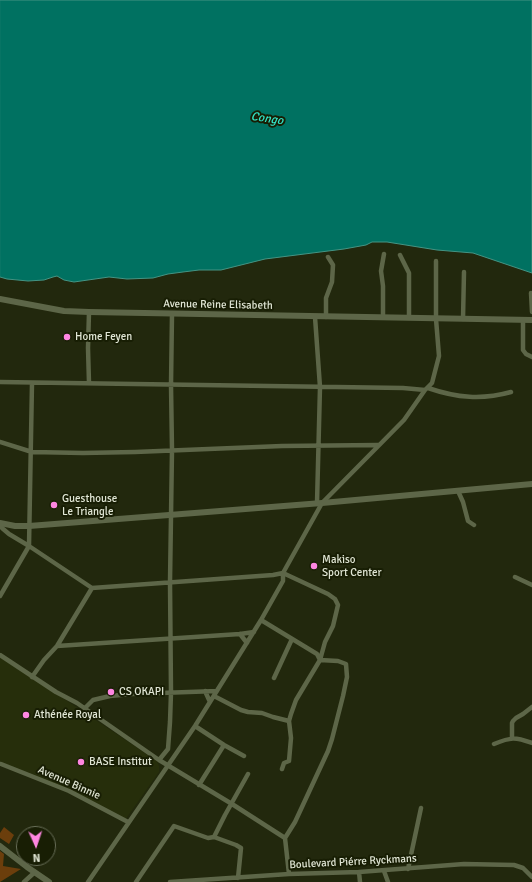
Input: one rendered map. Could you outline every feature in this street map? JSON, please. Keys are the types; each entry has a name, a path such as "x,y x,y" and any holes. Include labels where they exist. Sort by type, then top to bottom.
{"street":[{"path":"383,317 383,286 381,271 384,254"},
{"path":"400,255 409,273 409,318"},
{"path":"326,316 326,298 332,282 333,266 328,257"},
{"path":"88,882 195,726 254,632 281,585 283,581 283,573 319,503 404,420 432,383 438,356 436,319 436,261"},
{"path":"463,318 464,272"},
{"path":"531,293 532,312"},
{"name":"Avenue Reine Elisabeth","path":"0,299 64,310 89,312 532,320"},
{"path":"89,312 89,383"},
{"path":"159,760 168,749 171,693 170,582 172,314"},
{"path":"315,317 320,387 318,445 319,503"},
{"path":"523,320 523,350 526,354 532,357"},
{"path":"0,382 403,388 427,389 469,397 497,396 511,392"},
{"path":"0,596 29,546 30,470 32,452 32,383"},
{"path":"0,442 32,452 83,453 318,445 378,445"},
{"path":"0,523 15,526 29,526 319,503 532,484"},
{"path":"458,490 468,521 474,525"},
{"path":"0,523 2,528 9,534 92,588 273,575 283,573 328,594 335,599 337,601 337,608 333,626 325,642 320,660 296,700 289,721 291,738 289,760 284,763 282,769"},
{"path":"273,575 279,580 281,585"},
{"path":"515,577 532,585"},
{"path":"32,677 44,660 57,646 92,588"},
{"path":"261,620 317,654 320,660"},
{"path":"57,646 254,632"},
{"path":"240,634 247,643"},
{"path":"274,678 292,638"},
{"path":"0,655 56,692 77,702 159,760 285,838"},
{"path":"288,874 285,838 295,822 328,751 347,677 346,664 320,660"},
{"path":"205,691 210,702"},
{"path":"85,708 93,700 110,696 217,691"},
{"path":"214,696 241,710 262,713 289,721"},
{"path":"512,738 513,720 524,714 532,707"},
{"path":"195,726 244,756"},
{"path":"494,744 512,738 518,738 531,742"},
{"path":"199,785 224,745"},
{"name":"Avenue Binnie","path":"1,764 69,791 128,822"},
{"path":"214,837 248,774"},
{"path":"408,869 421,808"},
{"path":"136,882 174,826 208,838 214,837 241,848 238,878"},
{"path":"0,846 49,882"},
{"name":"Boulevard Piérre Ryckmans","path":"170,882 288,874 384,871 464,864 519,866 532,876"},
{"path":"384,871 388,882"},
{"path":"24,882 35,872"},
{"path":"359,872 360,882"}],"shaded area":[{"name":"BASE Institut","path":"0,656 157,761 159,772 125,820 38,777 0,766"},
{"path":"4,827 14,835 9,844 0,838 0,833"},
{"path":"0,851 4,854 3,866 21,869 0,882"}],"water":[{"name":"Congo","path":"0,0 532,0 532,273 473,253 437,250 387,242 372,242 366,245 344,249 265,259 221,270 199,270 168,274 153,278 127,279 109,277 74,282 64,280 57,276 44,280 28,281 0,277"}],"place":[{"name":"Home Feyen","path":"67,337"},
{"name":"Guesthouse Le Triangle","path":"54,505"},
{"name":"Makiso Sport Center","path":"314,566"},
{"name":"CS OKAPI","path":"111,692"},
{"name":"Athénée Royal","path":"26,715"},
{"name":"BASE Institut","path":"81,762"}]}
